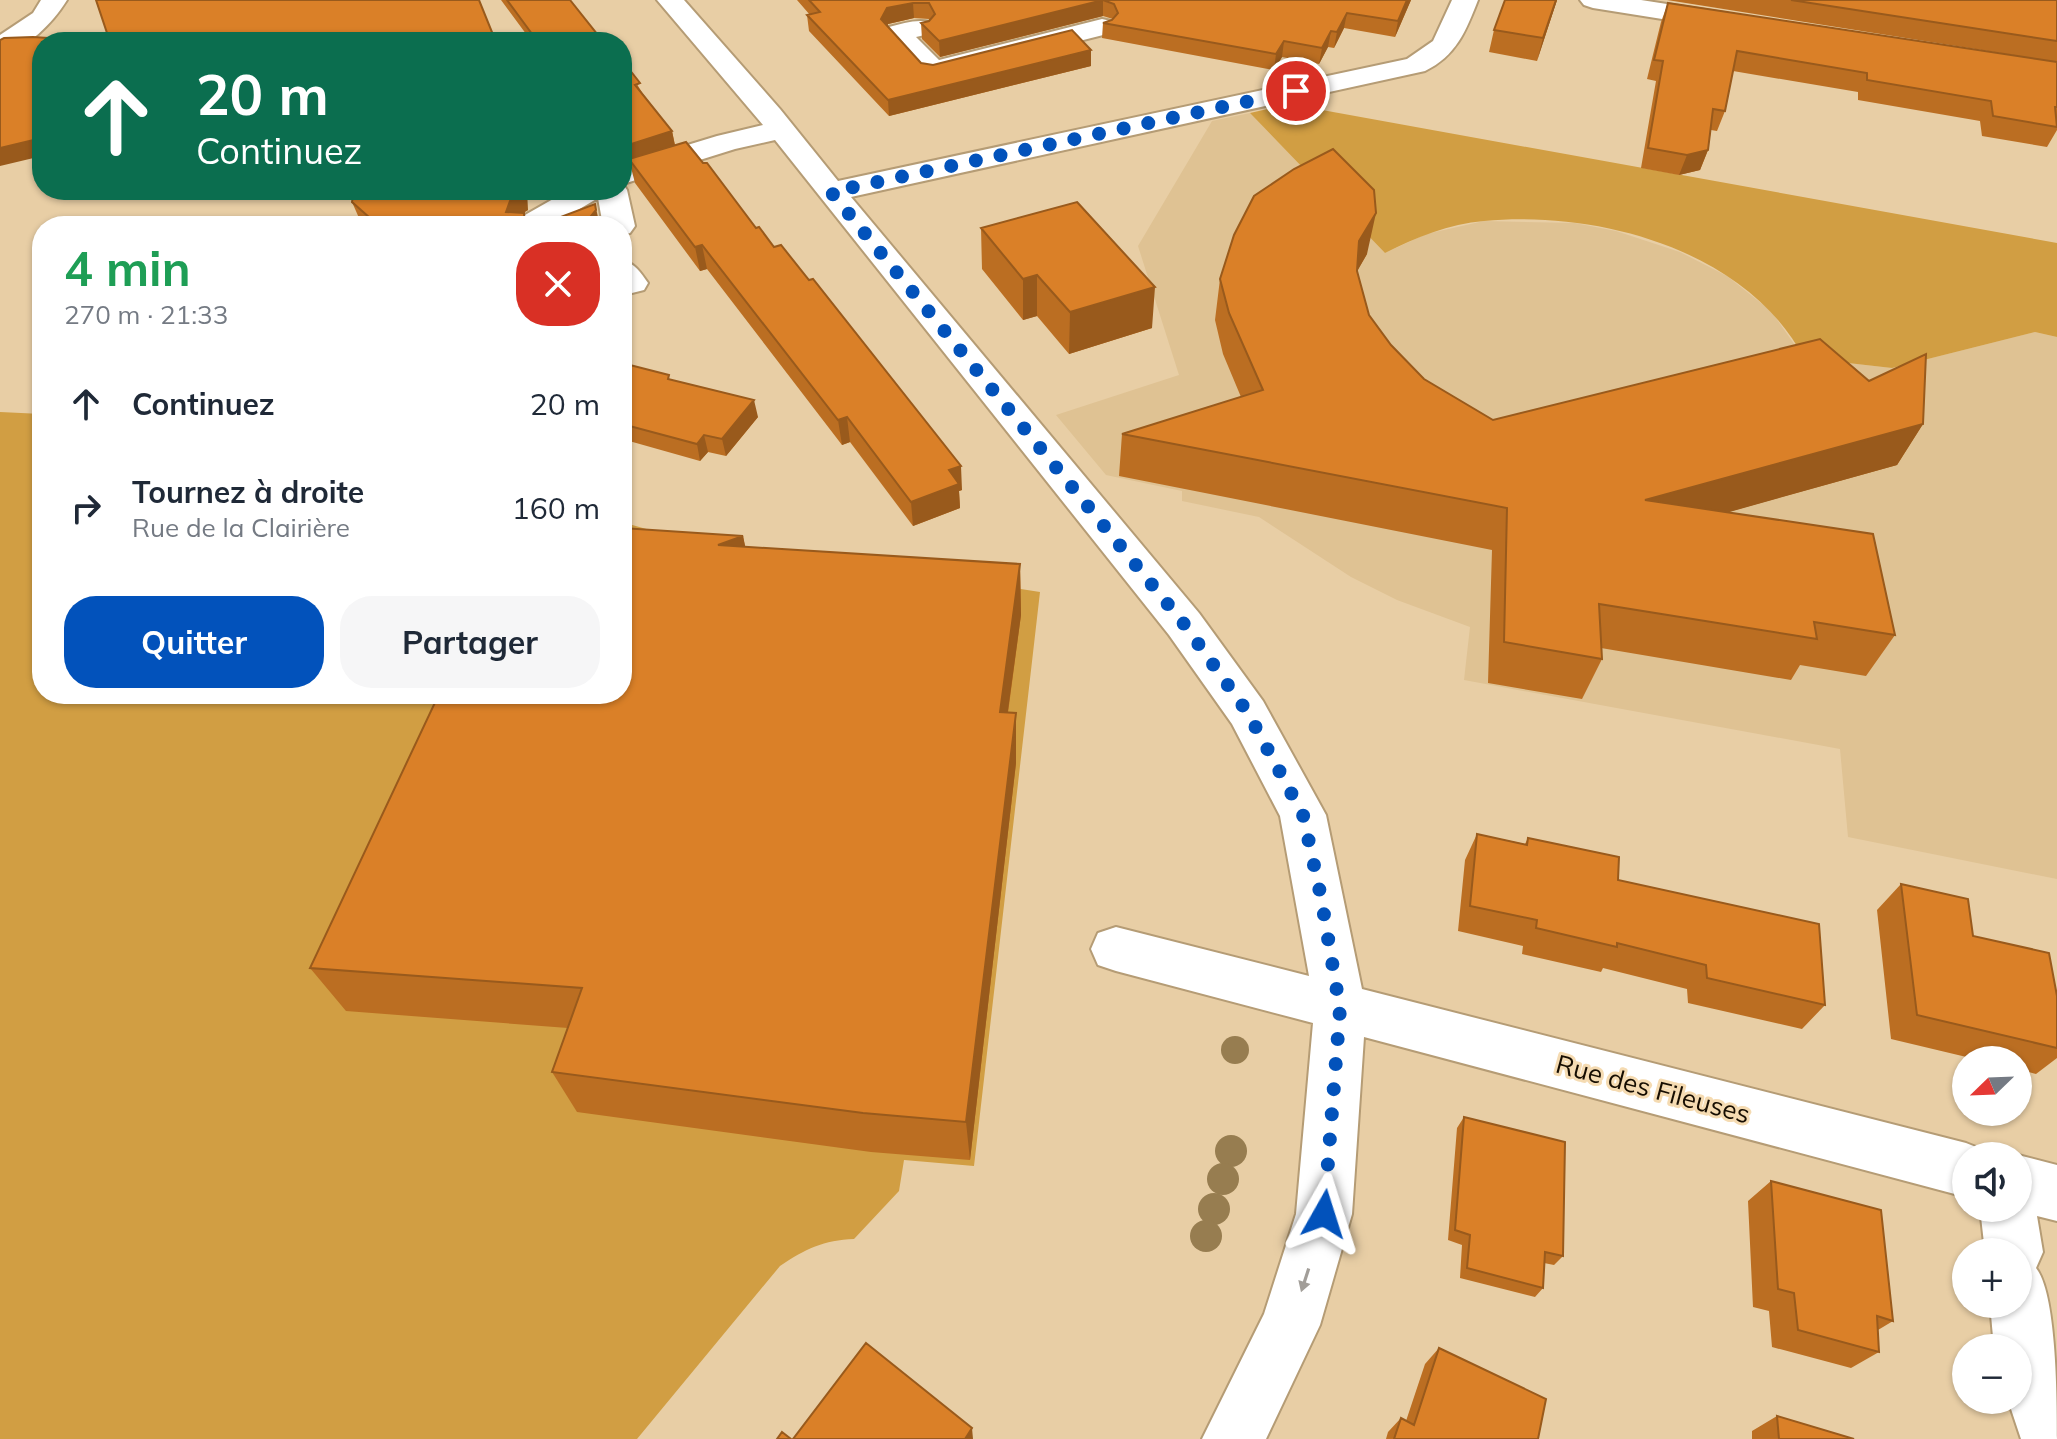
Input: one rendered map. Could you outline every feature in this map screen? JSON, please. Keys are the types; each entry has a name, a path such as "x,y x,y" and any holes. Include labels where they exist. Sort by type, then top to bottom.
{"street":[{"path":"0,47 43,18 54,0"},
{"path":"670,0 781,130 1184,624 1248,713 1303,815 1340,1009 1324,1214 1290,1325 1233,1439"},
{"path":"831,192 1415,65 1446,45 1465,0"},
{"path":"1593,0 1747,24"},
{"path":"901,9 920,28 898,33 933,70 1102,27"},
{"path":"632,172 727,142 781,130"},
{"path":"546,216 574,200"},
{"name":"Rue des Fileuses","path":"1116,949 1952,1166"},
{"path":"2032,1187 2057,1193"},
{"path":"2021,1318 2025,1359 2052,1439"}],"shaded area":[{"path":"1289,104 2057,243 2057,337 2035,332 1892,368 1804,358 1779,321 1746,289 1708,264 1665,245 1620,231 1574,223 1528,219 1458,225 1433,232 1385,253 1250,113"},
{"path":"1250,113 1385,253 1426,234 1484,221 1575,223 1616,231 1680,252 1727,276 1771,311 1804,358 1892,368 2035,332 2057,337 2057,879 1848,837 1840,749 1464,680 1470,627 1397,600 1351,577 1259,517 1182,501 1182,491 1106,475 1056,415 1179,375 1138,246 1212,121"},
{"path":"0,412 32,414 32,704 632,704 632,525 660,533 1040,592 974,1166 904,1160 899,1191 854,1239 815,1246 780,1266 637,1439 0,1439"}],"building":[{"path":"96,0 479,0 492,32 107,32"},
{"path":"507,0 570,0 596,32 531,32"},
{"path":"809,0 1103,0 939,41 921,23 929,21 935,14 929,3 887,8 881,19 921,63 933,65 1072,30 1091,50 888,100 807,15 820,12"},
{"path":"1103,0 1407,0 1398,21 1347,13 1337,32 1331,31 1322,48 1284,41 1276,54 1103,23 1112,20 1118,13 1114,4"},
{"path":"1505,0 1556,0 1543,38 1494,30"},
{"path":"1791,0 2057,0 2057,41"},
{"path":"1668,3 2057,62 2057,127 1993,116 1991,101 1867,80 1867,73 1737,51 1725,111 1713,109 1708,150 1687,155 1648,148 1663,61 1654,60"},
{"path":"32,37 32,140 0,148 0,40"},
{"path":"632,73 640,83 635,85 672,131 632,144"},
{"path":"686,142 703,163 707,163 756,228 759,227 774,247 781,245 809,280 813,279 961,466 949,470 959,484 911,502 847,417 838,420 702,245 695,247 632,163 632,158"},
{"path":"1333,149 1374,190 1376,213 1359,241 1357,271 1369,315 1391,345 1424,379 1493,420 1820,339 1869,381 1926,354 1923,424 1645,500 1873,534 1895,635 1814,622 1817,639 1599,604 1602,659 1504,642 1507,508 1122,434 1263,390 1229,313 1220,279 1234,235 1254,196 1294,169"},
{"path":"512,200 506,212 524,213 524,216 368,216 352,202"},
{"path":"1077,202 1155,287 1070,312 1037,275 1023,279 981,228"},
{"path":"595,204 596,210 591,216 563,216"},
{"path":"632,366 669,375 668,379 754,400 722,439 704,435 697,444 632,427"},
{"path":"632,529 743,536 718,545 1020,564 1000,712 1016,713 966,1122 863,1113 552,1072 582,988 310,968 434,704 632,704"},
{"path":"1477,834 1527,845 1528,838 1619,857 1618,880 1819,924 1825,1005 1707,978 1706,965 1617,943 1617,947 1536,928 1537,920 1470,906"},
{"path":"1901,884 1968,899 1973,936 2049,953 2057,996 2057,1048 1917,1015"},
{"path":"1464,1117 1565,1142 1563,1256 1545,1252 1543,1288 1467,1268 1470,1235 1455,1230"},
{"path":"1771,1181 1881,1210 1893,1321 1877,1316 1879,1352 1798,1330 1794,1293 1778,1289"},
{"path":"866,1343 972,1428 965,1439 793,1439"},
{"path":"1439,1348 1546,1399 1538,1439 1394,1439 1401,1418 1414,1425"},
{"path":"1777,1416 1854,1439 1779,1439"},
{"path":"782,1432 791,1439 777,1439"}],"route":[{"path":"1296,91 831,192 1184,624 1248,713 1303,815 1340,1009 1324,1214"}]}
